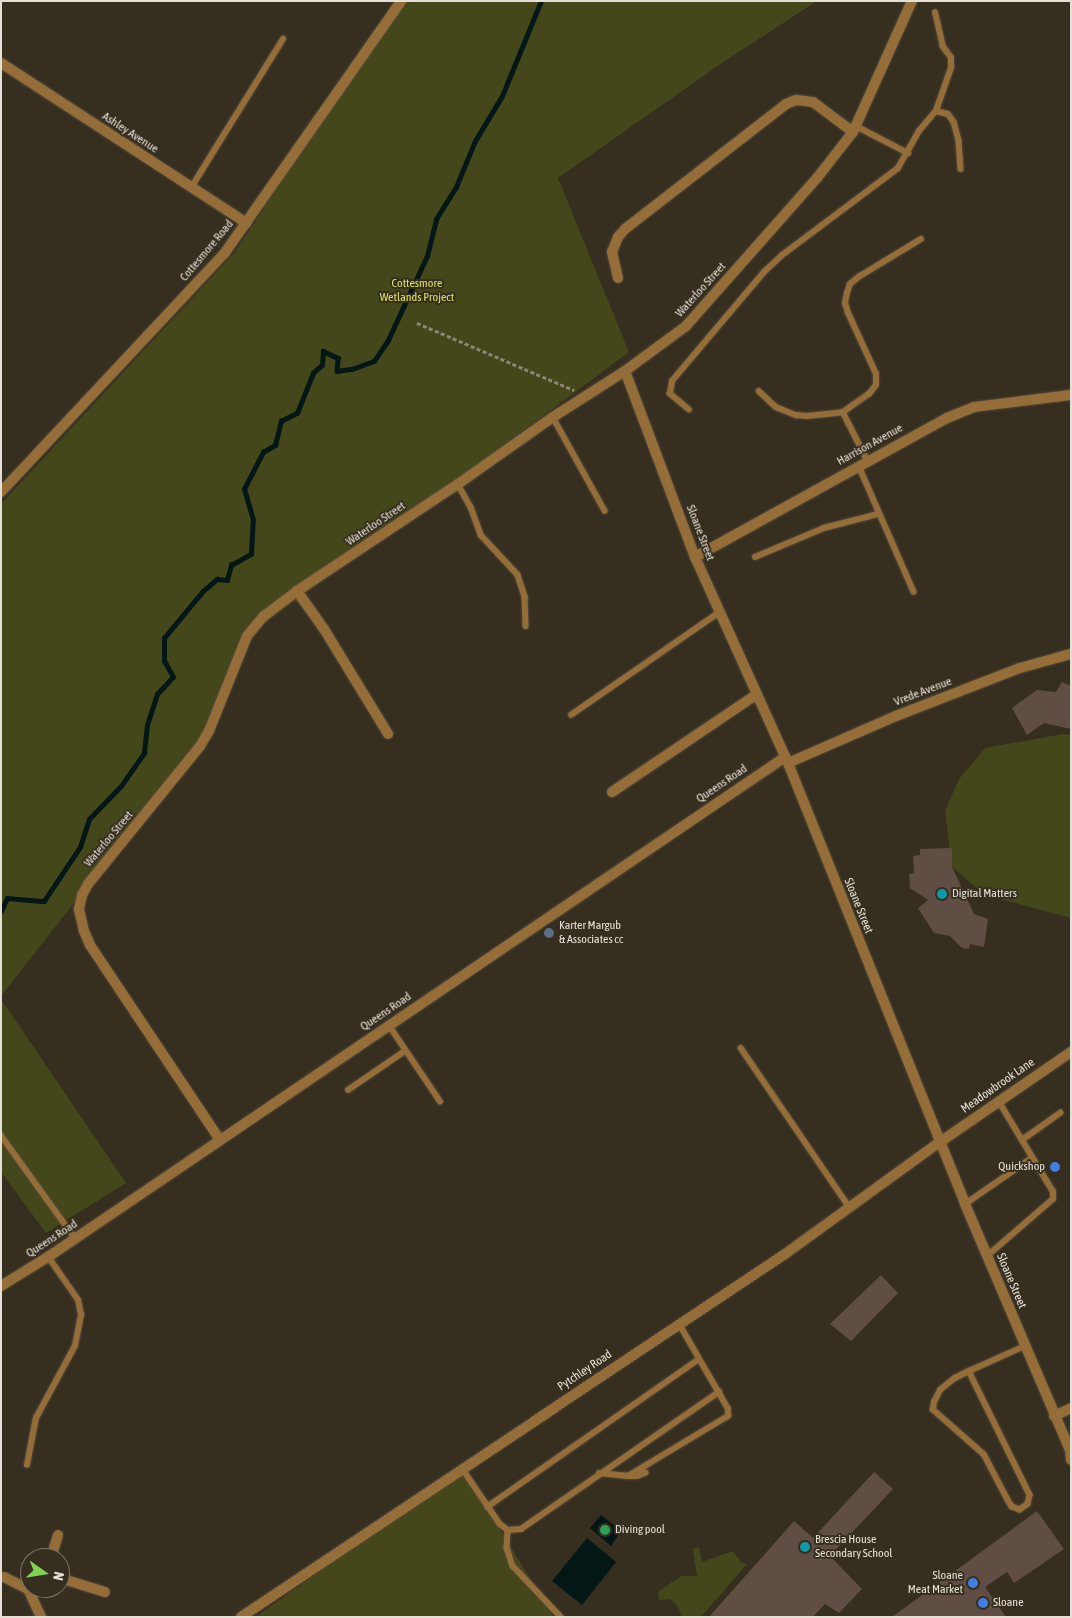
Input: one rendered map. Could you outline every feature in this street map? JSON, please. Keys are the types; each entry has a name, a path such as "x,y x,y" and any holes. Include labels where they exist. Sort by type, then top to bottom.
{"street":[{"name":"Cottesmore Road","path":"1,492 203,277 246,223 401,1"},
{"name":"Waterloo Street","path":"220,1140 90,945 80,919 80,902 97,872 200,746 209,731 236,660 255,626 264,616 458,484 552,417 626,371 686,326 818,178 854,129 912,1"},
{"name":"Ashley Avenue","path":"1,63 246,223"},
{"path":"618,278 612,252 618,238 625,229 786,104 796,100 813,102 854,129"},
{"name":"Sloane Street","path":"626,371 695,557 786,760 965,1204 1070,1453"},
{"name":"Harrison Avenue","path":"695,557 947,418 974,407 1071,395"},
{"path":"297,592 324,629 388,734"},
{"name":"Vrede Avenue","path":"786,760 1020,668 1071,654"},
{"path":"612,792 756,695"},
{"name":"Queens Road","path":"1,1286 48,1257 389,1025 786,760"},
{"name":"Meadowbrook Lane","path":"940,1142 1071,1052"},
{"name":"Pytchley Road","path":"240,1617 850,1208 940,1142"},
{"path":"1054,1416 1071,1408"},
{"path":"54,1548 58,1535"},
{"path":"4,1576 20,1584"},
{"path":"70,1581 105,1592"},
{"path":"33,1598 41,1617"}],"lane":[{"path":"689,410 670,394 672,381 764,272 781,256 898,168 919,132 936,110 951,68 951,58 943,47 935,13"},
{"path":"191,188 283,39"},
{"path":"936,110 948,114 954,122 960,142 961,169"},
{"path":"854,129 908,153"},
{"path":"759,391 776,407 796,415 818,416 843,412 873,390 877,379 848,313 845,303 847,293 850,284 860,276 921,239"},
{"path":"843,412 863,463 878,514 914,592"},
{"path":"552,417 604,511"},
{"path":"458,484 471,506 481,535 518,575 525,597 526,626"},
{"path":"755,557 824,528 878,514"},
{"path":"571,715 720,612"},
{"path":"389,1025 440,1101"},
{"path":"741,1048 850,1208"},
{"path":"348,1090 405,1050"},
{"path":"987,1256 1054,1199 1053,1192 999,1102"},
{"path":"1022,1140 1060,1113"},
{"path":"1,1134 75,1238"},
{"path":"965,1204 1032,1158"},
{"path":"27,1465 36,1418 75,1346 81,1315 78,1300 48,1257"},
{"path":"599,1473 628,1476 728,1416 728,1409 678,1324"},
{"path":"969,1371 1030,1495 1028,1504 1020,1510 1012,1507 1008,1501 984,1455 933,1410 934,1402 940,1390 954,1378 969,1371 1025,1346"},
{"path":"487,1507 698,1360"},
{"path":"462,1468 500,1524 508,1530 521,1529 718,1392"},
{"path":"508,1530 507,1548 513,1566 561,1617"}],"path":[{"path":"416,323 587,395"}],"green space":[{"name":"Cottesmore Wetlands Project","path":"400,1 817,1 719,65 558,178 629,352 250,634 208,732 1,996 1,504 235,252"},
{"path":"1063,734 1071,735 1071,918 985,895 952,867 945,811 959,779 985,748"},
{"path":"1,999 126,1183 46,1233 1,1172"},
{"path":"462,1468 554,1617 256,1617"},
{"path":"699,1547 702,1562 733,1551 741,1562 747,1564 701,1617 682,1617 677,1605 670,1599 659,1600 658,1592 681,1576 697,1576 693,1549"}],"shaded area":[{"name":"Diving pool","path":"601,1515 621,1531 611,1546 590,1528"},
{"path":"587,1538 616,1562 582,1605 552,1581"}],"building":[{"path":"1062,682 1071,686 1071,729 1044,723 1027,735 1012,708 1037,690 1056,692"},
{"name":"Digital Matters","path":"952,848 952,867 974,914 988,919 984,947 970,944 969,949 962,948 950,936 934,933 918,908 928,900 910,888 909,874 914,873 913,856 920,855 920,849"},
{"path":"881,1275 898,1293 851,1341 830,1324"},
{"name":"Brescia House Secondary School","path":"874,1472 893,1489 830,1556 862,1589 839,1613 825,1604 813,1617 709,1617 794,1521 813,1538"},
{"path":"1037,1511 1064,1549 1014,1583 1007,1572 985,1587 1006,1617 892,1617"}],"waterway":[{"path":"1,911 7,898 44,901 80,847 89,819 121,786 144,753 147,725 157,694 173,677 164,661 164,638 202,592 217,579 227,580 231,565 251,554 253,520 244,489 263,452 275,445 281,421 297,413 313,373 322,365 323,351 338,358 337,371 352,369 374,361 388,340 427,256 436,219 456,187 475,141 502,96 541,1"}],"place":[{"name":"Digital Matters","path":"942,894"},
{"name":"Karter Margub & Associates cc","path":"549,933"},
{"name":"Quickshop","path":"1055,1167"},
{"name":"Diving pool","path":"605,1530"},
{"name":"Brescia House Secondary School","path":"805,1547"},
{"name":"Sloane Meat Market","path":"973,1583"},
{"name":"Sloane","path":"983,1603"}]}
